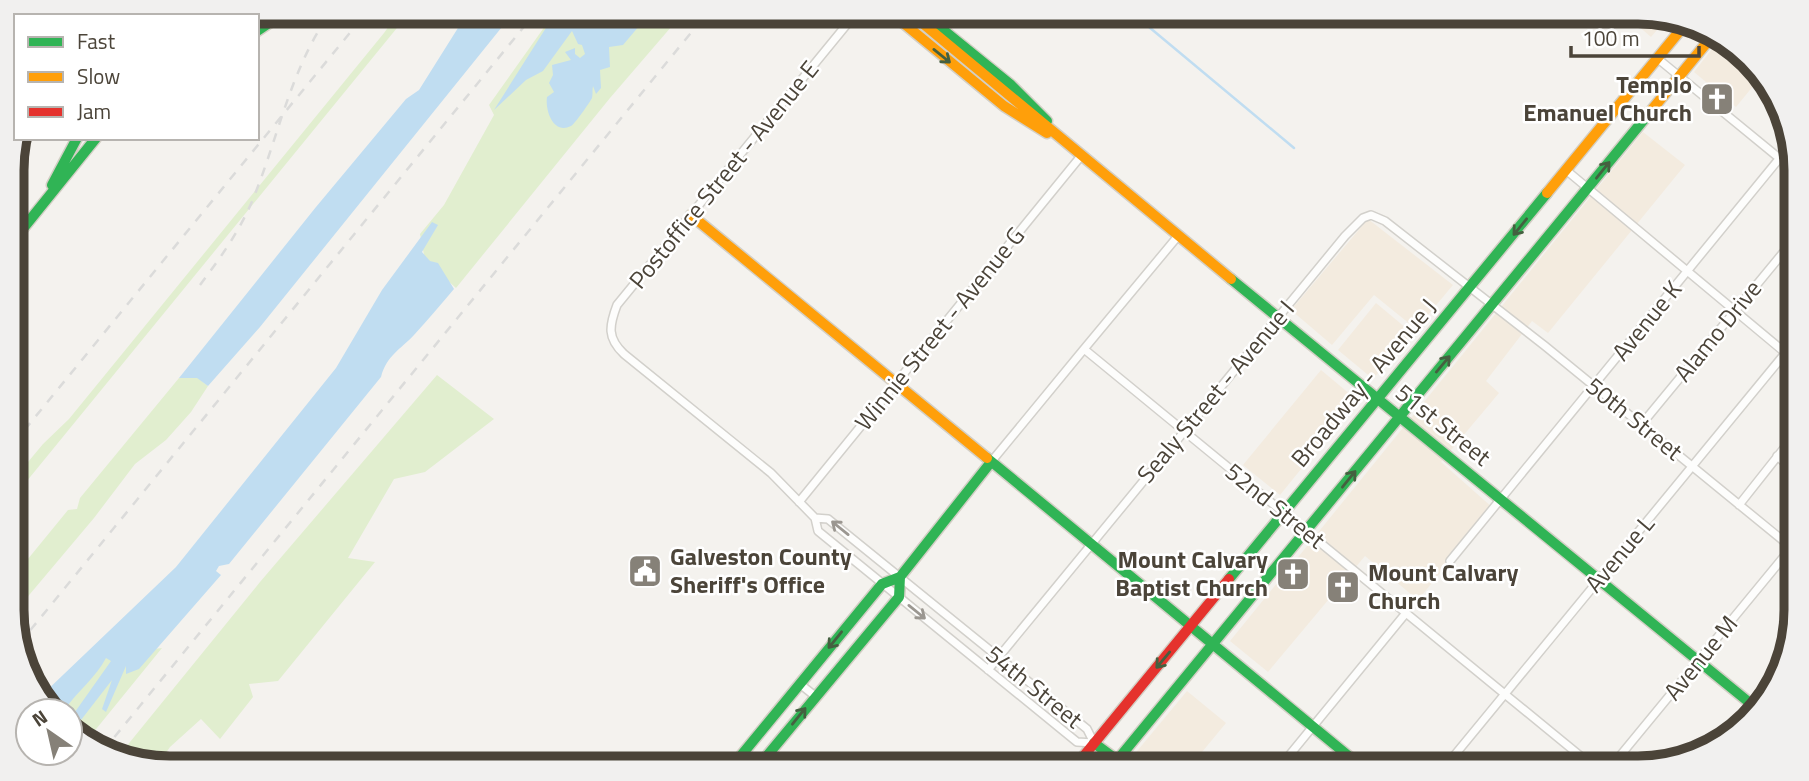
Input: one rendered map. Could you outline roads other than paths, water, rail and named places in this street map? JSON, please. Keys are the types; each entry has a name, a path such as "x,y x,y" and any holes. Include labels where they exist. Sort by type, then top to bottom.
{"main road":[{"path":"905,24 1004,106 1030,124 1065,142"},
{"name":"51st Street","path":"924,24 1178,236 1750,704"},
{"path":"936,24 1018,92 1065,142"},
{"name":"Broadway - Avenue J","path":"1084,756 1680,31"},
{"name":"Broadway - Avenue J","path":"1120,756 1707,42"},
{"path":"44,203 75,140"},
{"path":"25,226 94,140"},
{"path":"691,215 1349,756"},
{"path":"742,756 882,583 900,576 991,462"},
{"path":"766,756 899,597 900,576"},
{"path":"1094,743 1112,756"}],"street":[{"name":"Postoffice Street - Avenue E","path":"617,305 847,25"},
{"path":"1657,58 1784,162"},
{"name":"Avenue K","path":"1450,561 1783,155"},
{"name":"Winnie Street - Avenue G","path":"799,502 1081,156"},
{"path":"1566,170 1784,349"},
{"name":"Sealy Street - Avenue I","path":"988,670 1182,431 1363,218 1371,215 1385,221 1471,287"},
{"path":"991,462 1178,236"},
{"name":"Alamo Drive","path":"1641,425 1784,252"},
{"name":"50th Street","path":"1471,287 1784,542"},
{"name":"54th Street","path":"617,305 610,332 615,345 771,473 816,518 818,531 1077,742 1094,743 1087,729 900,576 828,519 816,518"},
{"name":"52nd Street","path":"1084,349 1580,756"},
{"name":"Avenue L","path":"1454,756 1598,580 1784,361"},
{"path":"1739,505 1784,448"},
{"path":"1777,456 1784,462"},
{"name":"Avenue M","path":"1620,756 1784,562"},
{"path":"1288,756 1406,612"},
{"path":"800,684 815,695"}],"water":[{"path":"460,25 504,25 260,327 208,386 197,378 179,378 406,99 419,90"},
{"path":"548,25 640,25 623,45 609,47 610,67 600,70 601,88 596,94 593,86 592,98 571,126 565,128 555,124 547,108 547,97 554,92 549,83 553,75 552,65 571,60 565,52 575,48 575,54 580,58 585,54 572,31 543,71 526,80 494,110"},
{"path":"432,222 438,225 422,252 430,261 438,263 454,289 390,358 381,377 229,564 219,566 216,571 221,575 139,669 126,674 126,666 106,712 102,709 112,680 84,716 84,699 111,661 106,658 75,697 54,697 48,689 176,567 336,368 382,290"}],"waterway":[{"path":"1146,24 1294,148"}],"railway":[{"path":"200,285 250,207 296,77 323,25"},
{"path":"24,430 356,25"},
{"path":"27,634 526,25"},
{"path":"110,743 698,25"}],"place":[{"name":"Templo Emanuel Church","path":"1717,99"},
{"name":"Galveston County Sheriff's Office","path":"645,571"},
{"name":"Mount Calvary Baptist Church","path":"1293,574"},
{"name":"Mount Calvary Church","path":"1343,587"}]}
